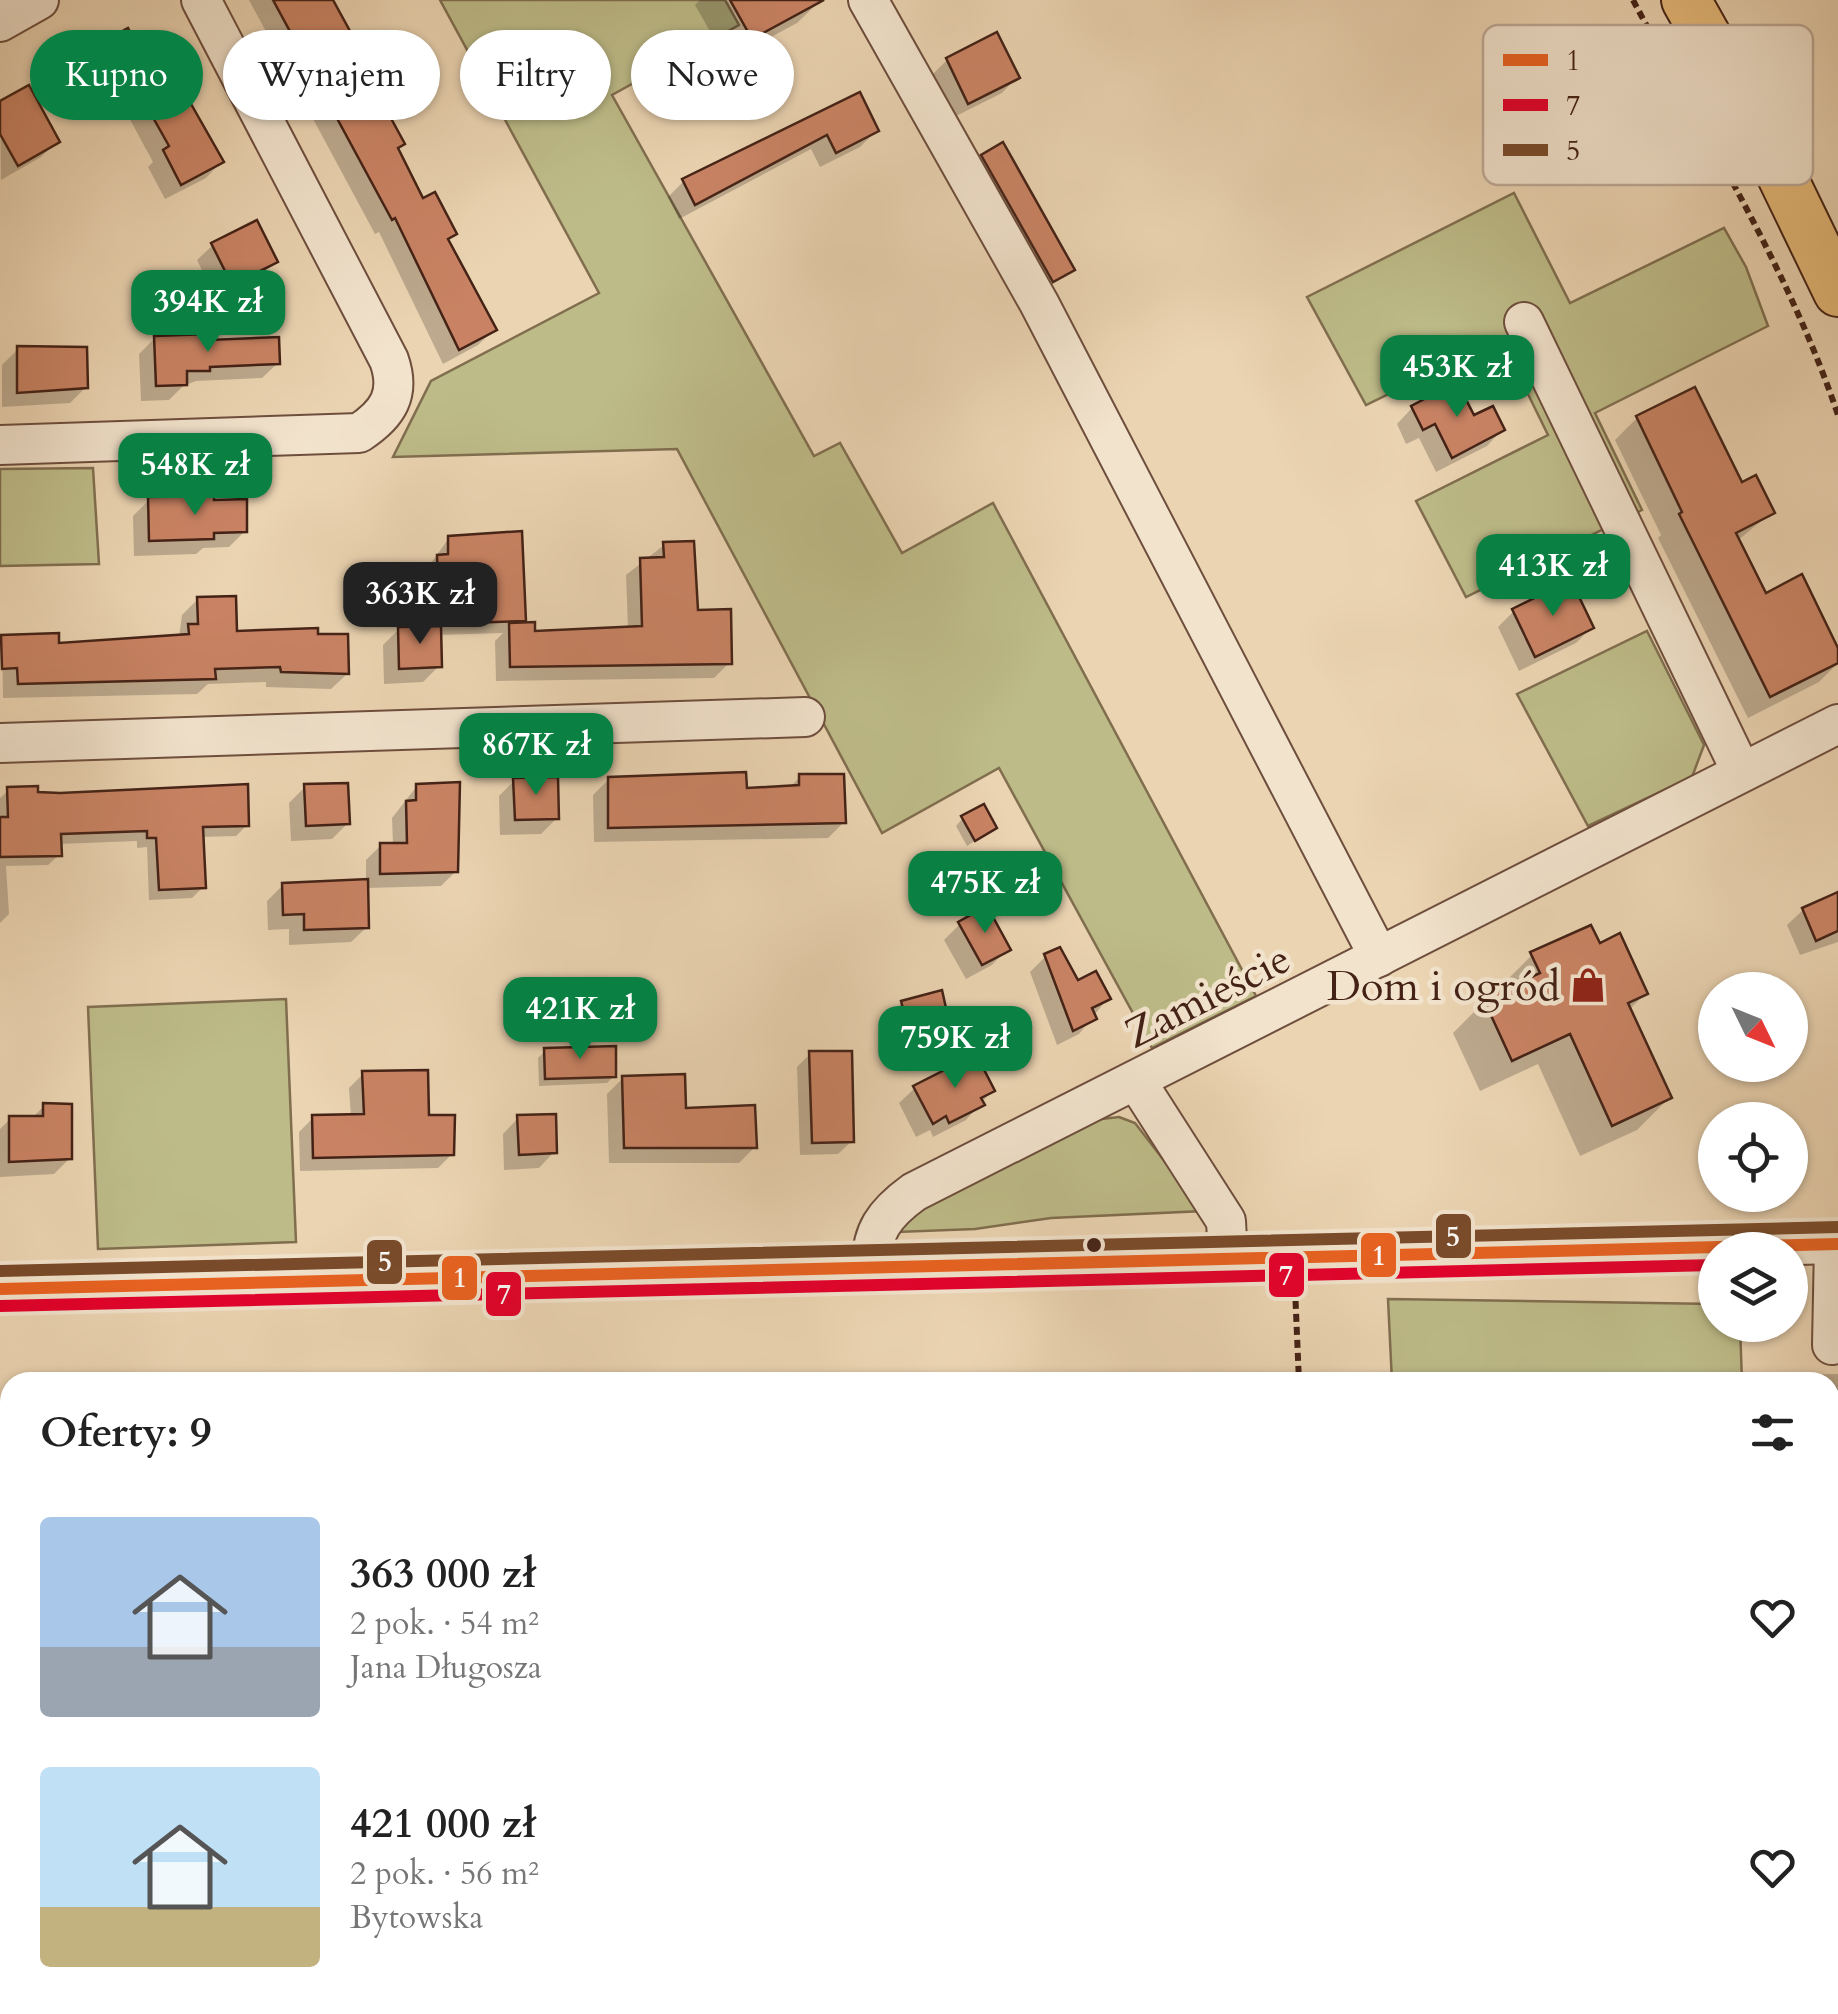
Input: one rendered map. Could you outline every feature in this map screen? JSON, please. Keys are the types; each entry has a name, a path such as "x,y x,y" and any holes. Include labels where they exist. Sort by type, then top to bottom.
{"main road":[{"path":"1686,0 1700,25"},
{"path":"1786,185 1838,292"}],"street":[{"path":"0,22 38,0"},
{"path":"0,445 359,433 378,421 392,402 396,381 388,360 200,0"},
{"path":"868,0 1040,303 1379,956"},
{"path":"1524,322 1741,771"},
{"path":"0,744 805,717"},
{"name":"Zamieście","path":"872,1269 873,1238 880,1224 914,1192 1138,1082 1838,724"},
{"path":"1138,1082 1226,1221 1228,1259"},
{"path":"0,1290 1836,1244 1832,1344 1838,1344"}],"path":[{"path":"1633,0 1647,25"},
{"path":"1734,185 1818,356 1838,414"},
{"path":"1294,1282 1298,1372"}],"shaded area":[{"path":"440,0 725,0 739,25 730,30 631,30 631,85 612,95 814,456 840,443 902,553 993,503 1256,996 1152,1048 999,768 882,833 677,449 393,457 431,381 599,293 505,120 611,120 611,30 460,30 460,37"},
{"path":"1514,193 1570,303 1724,228 1746,267 1768,326 1595,413 1642,510 1466,597 1416,501 1548,435 1501,339 1366,405 1307,297"},
{"path":"93,468 99,564 0,566 0,469"},
{"path":"1647,631 1704,745 1692,777 1588,826 1517,694"},
{"path":"286,999 296,1242 98,1249 88,1007"},
{"path":"1119,1117 1135,1123 1203,1211 1051,1218 975,1229 898,1232 904,1217 1093,1120"},
{"path":"1388,1299 1698,1304 1698,1342 1741,1342 1742,1372 1392,1372"}],"building":[{"path":"273,0 333,0 349,30 289,30"},
{"path":"730,0 824,0 769,30 747,30"},
{"path":"997,32 1020,78 968,104 946,58"},
{"path":"29,85 30,120 48,120 60,142 18,166 0,134 0,101"},
{"path":"860,92 879,131 836,153 827,135 695,205 682,179"},
{"path":"154,120 200,120 224,162 181,185 163,150 169,146"},
{"path":"338,120 392,120 405,144 398,148 423,198 435,192 457,234 448,239 497,330 459,350 395,218 392,220"},
{"path":"1003,142 1075,270 1053,282 981,155"},
{"path":"257,220 278,262 232,285 211,243"},
{"path":"209,334 209,340 279,337 280,364 187,371 187,385 156,386 154,336"},
{"path":"17,346 87,347 88,388 17,393"},
{"path":"1457,382 1474,415 1493,406 1505,430 1452,458 1435,424 1423,430 1411,406"},
{"path":"1695,387 1742,482 1756,475 1775,513 1736,533 1766,593 1802,574 1838,648 1838,663 1770,697 1679,514 1682,512 1636,416"},
{"path":"214,496 214,500 247,499 247,532 214,533 214,539 149,541 148,497"},
{"path":"522,531 526,621 439,624 437,555 448,554 448,536"},
{"path":"694,541 698,610 731,609 732,664 510,667 509,623 535,622 535,631 642,626 640,558 664,557 663,542"},
{"path":"1571,580 1594,628 1535,657 1512,609"},
{"path":"236,596 237,631 318,628 318,634 348,634 349,674 281,672 280,667 215,669 216,679 18,684 17,668 2,669 1,635 59,633 59,643 189,634 188,624 198,624 197,597"},
{"path":"441,626 442,667 399,669 398,627"},
{"path":"746,772 747,788 799,785 799,774 844,774 846,823 608,828 608,777"},
{"path":"558,777 559,819 515,820 513,778"},
{"path":"460,782 458,872 380,874 380,843 407,843 406,801 416,800 416,784"},
{"path":"348,783 350,824 306,826 304,784"},
{"path":"248,784 249,826 203,827 206,888 159,890 156,838 147,838 147,831 61,834 62,856 0,857 0,817 8,817 7,787 38,786 38,792 60,793"},
{"path":"984,804 997,828 975,841 961,816"},
{"path":"368,879 369,928 304,930 304,914 283,915 282,883"},
{"path":"1838,892 1838,931 1816,941 1802,908"},
{"path":"987,906 1011,950 982,965 958,922"},
{"path":"1591,925 1600,943 1620,933 1648,994 1628,1003 1672,1098 1612,1126 1570,1034 1512,1061 1483,998 1540,973 1530,952"},
{"path":"1060,947 1078,980 1096,971 1111,999 1092,1008 1097,1019 1073,1031 1044,954"},
{"path":"942,990 950,1026 910,1036 901,1001"},
{"path":"616,1046 616,1077 545,1079 544,1048"},
{"path":"809,1051 852,1051 854,1142 812,1143"},
{"path":"976,1054 995,1091 981,1098 985,1105 949,1123 946,1116 933,1124 913,1086"},
{"path":"428,1070 429,1115 455,1115 454,1155 313,1158 312,1115 364,1114 362,1071"},
{"path":"685,1074 686,1108 755,1105 757,1148 624,1148 622,1076"},
{"path":"43,1103 72,1104 72,1159 9,1162 9,1116 43,1116"},
{"path":"556,1114 557,1153 519,1155 517,1115"}],"transit line":[{"name":"5","path":"0,1271 1838,1227"},
{"name":"1","path":"0,1289 1838,1244"},
{"name":"7","path":"0,1306 1698,1265"}],"place":[{"name":"Dom i ogród","path":"1588,985"}]}
